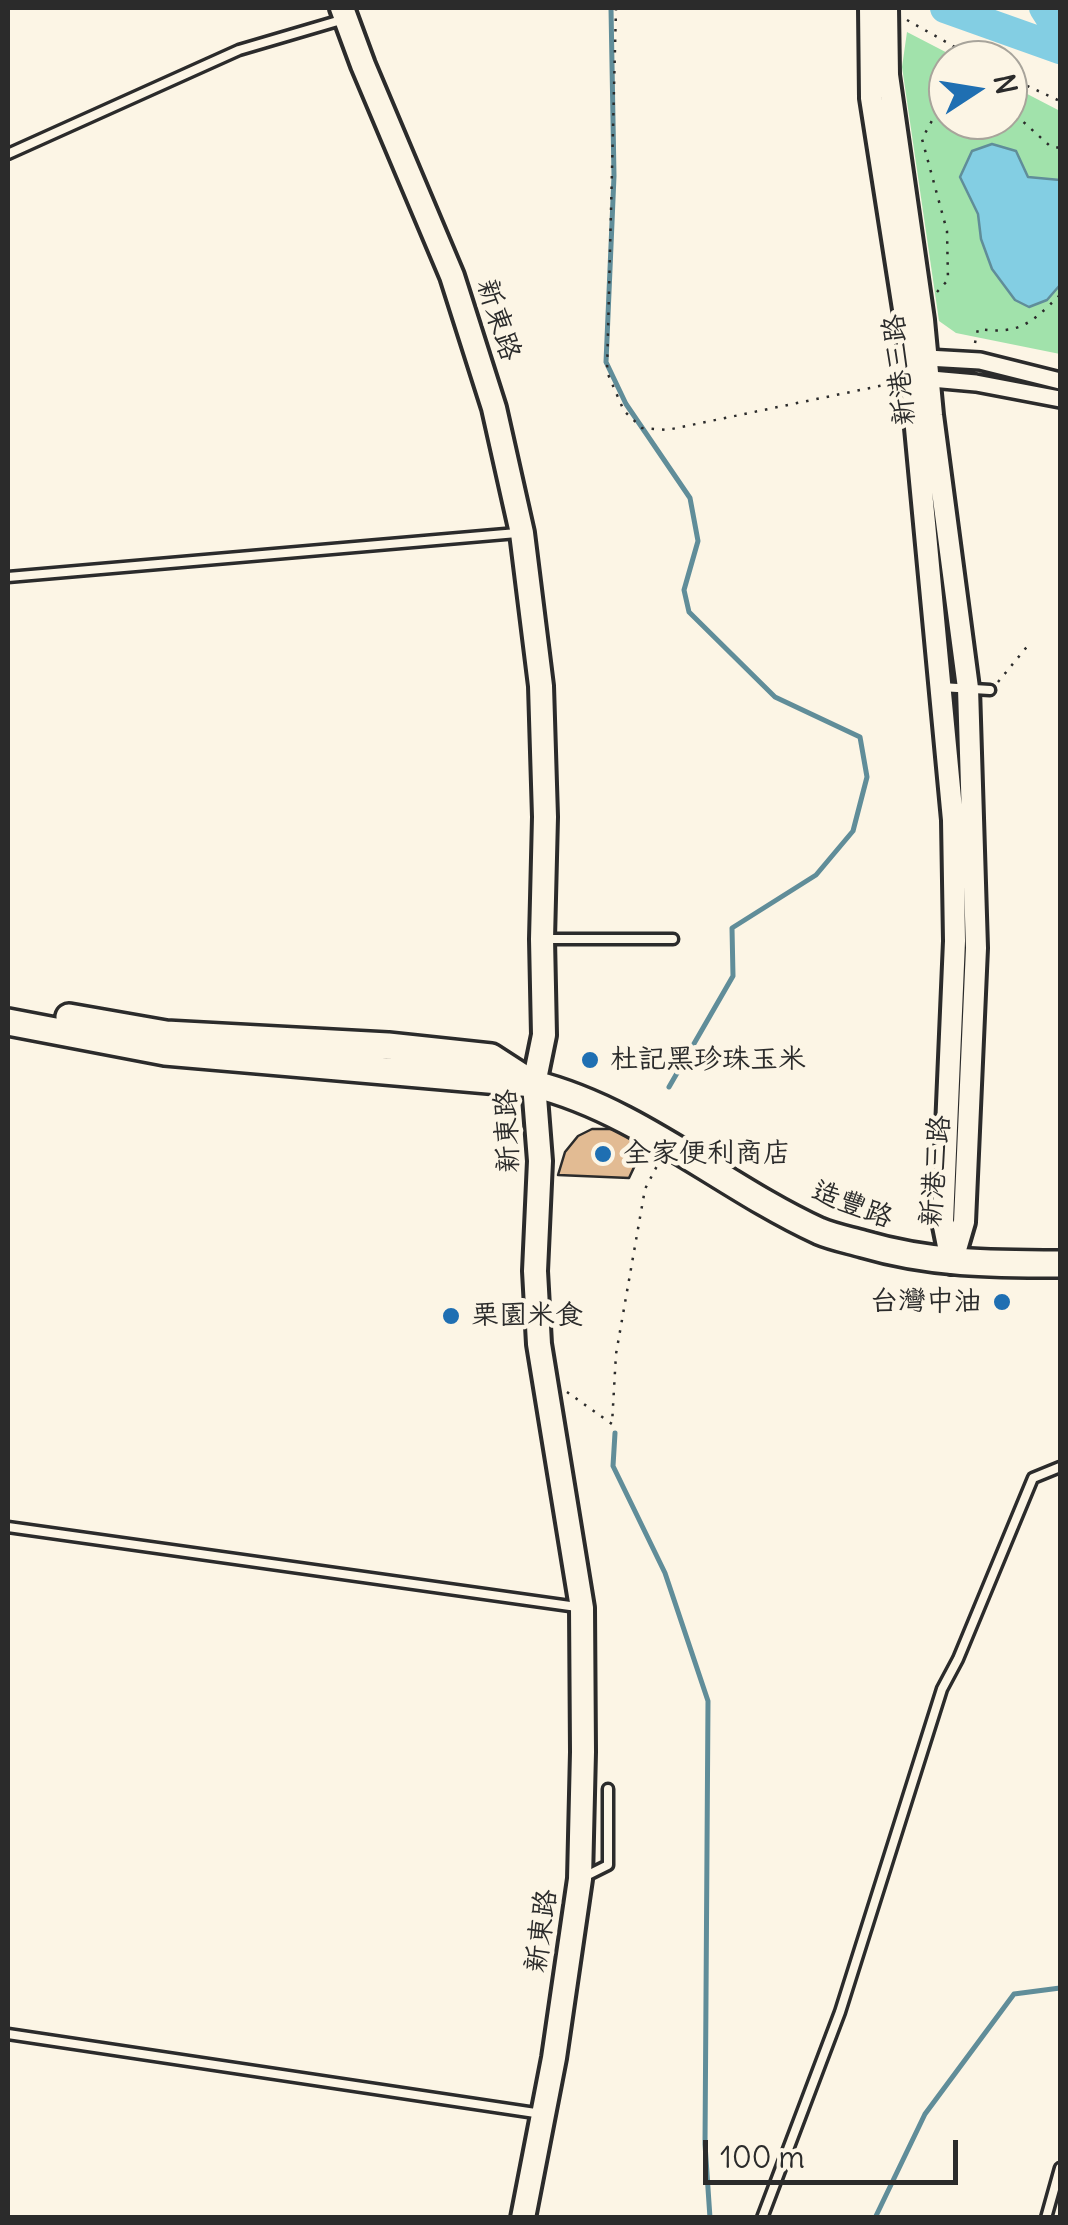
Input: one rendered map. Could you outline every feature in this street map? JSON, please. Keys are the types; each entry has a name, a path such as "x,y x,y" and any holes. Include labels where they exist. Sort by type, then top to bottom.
{"main road":[{"name":"新東路","path":"343,13 452,276 494,408 522,533 542,686 544,1036 534,1084 540,1161 535,1271 544,1379 582,1608 580,1879 523,2218"},
{"name":"造豐路","path":"8,1005 166,1034 388,1046 491,1057 534,1084"},
{"name":"造豐路","path":"8,1022 164,1052 534,1084 568,1092 821,1232 909,1258 952,1263 1060,1264"}],"street":[{"name":"新港三路","path":"870,8 871,98 906,322 922,372 941,687 954,820 955,941 942,1220 952,1263"},
{"name":"新港三路","path":"894,12 888,75 922,372 968,688 976,948 964,1222 952,1263"},
{"path":"922,372 980,361 1060,381"},
{"path":"922,372 1060,400"}],"lane":[{"path":"8,154 239,50 343,13"},
{"path":"8,576 522,533"},
{"path":"941,687 990,690"},
{"path":"542,939 674,939"},
{"path":"762,2218 840,2012 942,1689 1034,1478 1060,1467"},
{"path":"8,1526 582,1608"},
{"path":"580,1879 608,1865 608,1790"},
{"path":"8,2034 543,2114"},
{"path":"1046,2218 1060,2168"}],"path":[{"path":"616,8 607,372 624,411 642,428 667,430 922,372"},
{"path":"894,12 943,40"},
{"path":"1028,86 1060,101"},
{"path":"1028,126 1050,146 1060,148"},
{"path":"928,128 922,139 948,230 948,280 929,300"},
{"path":"975,343 978,329 992,331 1029,324 1060,295"},
{"path":"990,690 1030,643"},
{"path":"544,1379 584,1401 612,1424 616,1354 645,1189 668,1145"}],"green space":[{"path":"907,32 928,43 928,140 1028,140 1028,94 1060,111 1060,354 956,333 939,321 902,67"}],"water":[{"path":"992,144 1016,151 1028,177 1060,180 1060,285 1047,300 1029,307 1015,300 992,269 981,239 978,214 960,177 972,151"}],"building":[{"name":"全家便利商店","path":"592,1129 612,1129 645,1144 629,1178 558,1175 565,1152 578,1136"}],"waterway":[{"path":"611,8 614,176 606,362 626,404 690,498 698,541 684,590 689,612 775,697 860,737 867,777 853,831 816,875 732,928 733,976 669,1087"},
{"path":"945,8 1060,49"},
{"path":"1044,8 1060,33"},
{"path":"615,1433 613,1466 665,1573 708,1701 705,2144 710,2218"},
{"path":"875,2218 925,2114 1014,1994 1060,1988"}],"place":[{"name":"杜記黑珍珠玉米","path":"590,1060"},
{"name":"全家便利商店","path":"603,1154"},
{"name":"台灣中油","path":"1002,1302"},
{"name":"栗園米食","path":"451,1316"}]}
